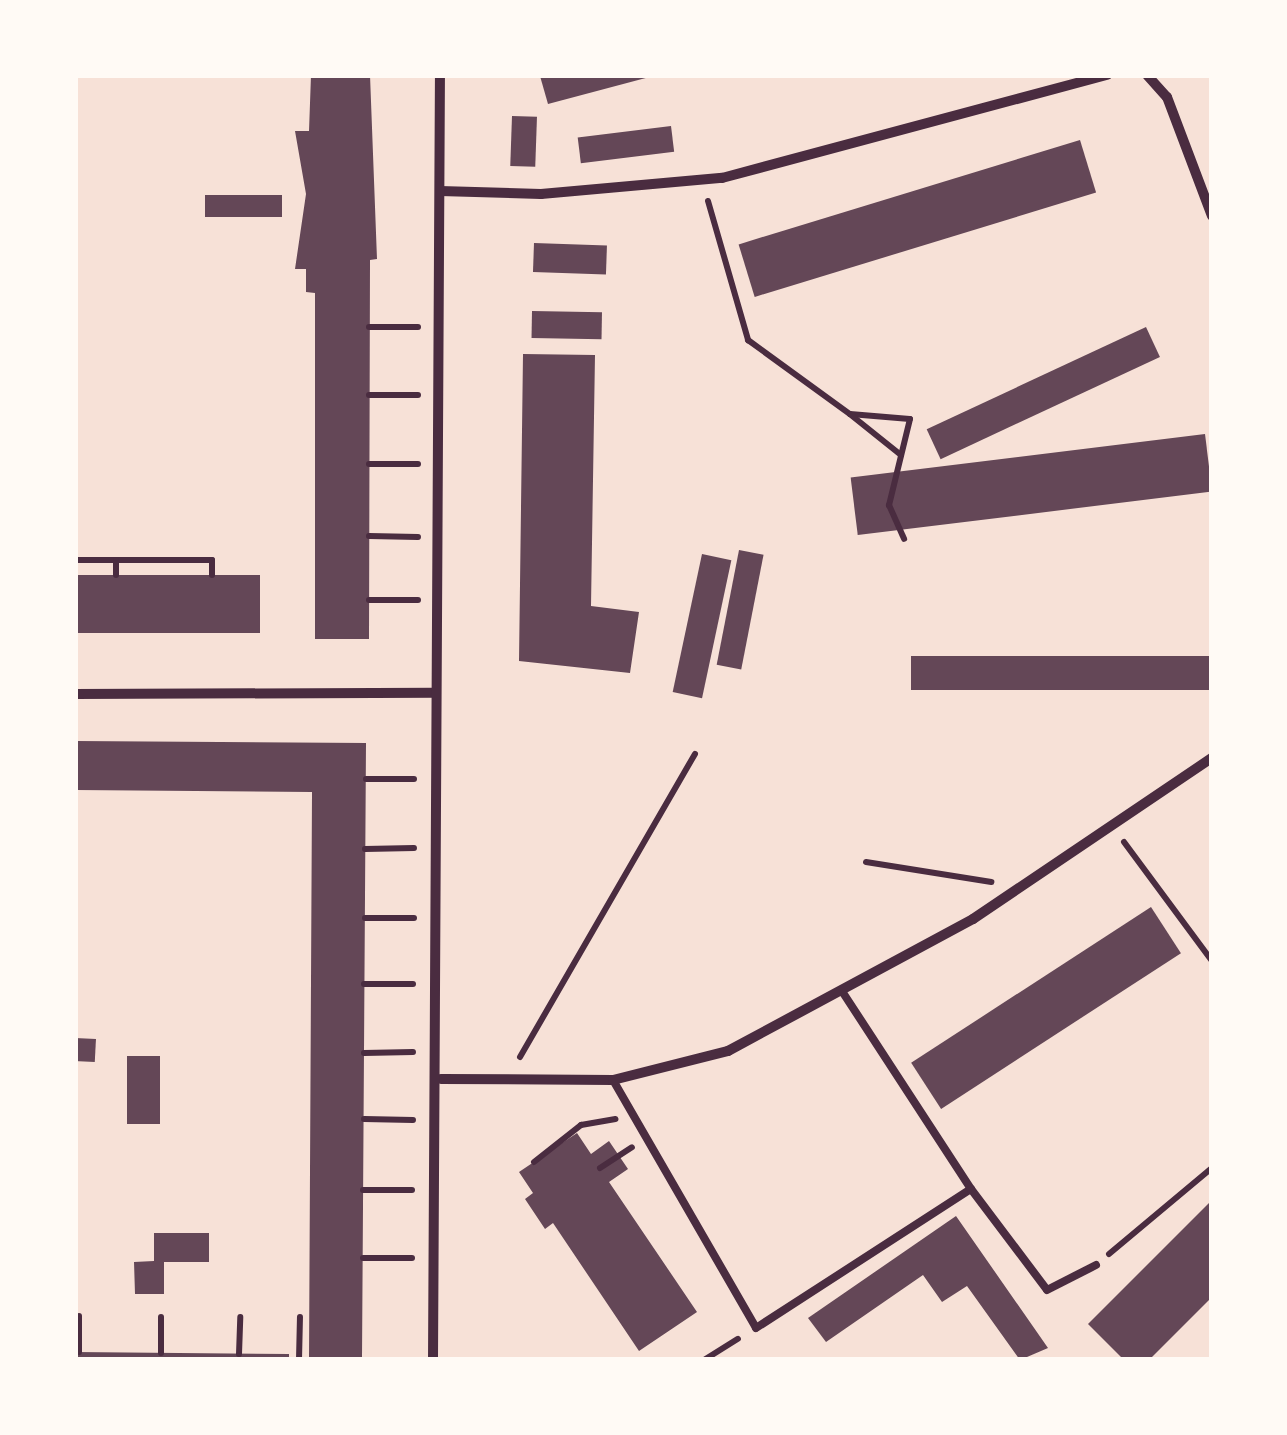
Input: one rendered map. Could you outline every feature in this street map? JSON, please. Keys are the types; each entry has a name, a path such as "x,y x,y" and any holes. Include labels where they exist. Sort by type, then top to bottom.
{"street":[{"path":"433,1360 441,1080 435,693 440,75"},
{"path":"440,191 541,194 702,181 1108,75"},
{"path":"1146,75 1167,97 1212,216"},
{"path":"75,694 435,693"},
{"path":"441,1080 613,1080 728,1051 844,994 1016,889 1212,758"}],"lane":[{"path":"844,994 971,1189 1047,1290 1096,1265"},
{"path":"613,1080 756,1328 971,1189"}],"path":[{"path":"702,181 748,340 902,455"},
{"path":"370,327 439,327"},
{"path":"369,395 438,396"},
{"path":"850,414 910,419 889,505 904,539"},
{"path":"369,464 438,464"},
{"path":"370,536 438,537"},
{"path":"75,560 212,560 212,576"},
{"path":"116,560 116,575"},
{"path":"369,600 436,600"},
{"path":"507,1080 695,754"},
{"path":"366,779 436,778"},
{"path":"1112,826 1212,961"},
{"path":"365,848 437,848"},
{"path":"866,862 1016,889"},
{"path":"365,918 438,918"},
{"path":"364,984 440,984"},
{"path":"364,1053 441,1052"},
{"path":"534,1162 581,1125 632,1116"},
{"path":"364,1120 440,1120"},
{"path":"600,1168 619,1156"},
{"path":"1096,1265 1212,1168"},
{"path":"364,1190 438,1190"},
{"path":"363,1258 435,1258"},
{"path":"79,1316 79,1352"},
{"path":"161,1316 161,1353"},
{"path":"240,1317 240,1354"},
{"path":"299,1360 300,1318"},
{"path":"704,1360 756,1328"}],"building":[{"path":"311,75 370,75 377,259 370,260 369,639 315,639 315,293 306,292 306,269 295,269 306,194 295,131 309,131"},
{"path":"546,75 657,75 548,104 540,76"},
{"path":"512,116 537,117 535,167 510,166"},
{"path":"671,126 674,152 581,163 578,137"},
{"path":"1080,140 1096,193 755,297 739,244"},
{"path":"205,195 282,195 282,217 205,217"},
{"path":"534,243 607,246 606,275 533,272"},
{"path":"532,311 602,312 602,339 532,338"},
{"path":"1146,327 1160,357 941,459 927,429"},
{"path":"523,354 595,355 591,606 639,612 630,673 519,661"},
{"path":"1205,434 1212,492 858,535 851,478"},
{"path":"739,550 764,555 741,670 717,665"},
{"path":"702,554 731,560 702,698 673,692"},
{"path":"75,575 260,575 260,633 75,633"},
{"path":"911,656 1212,656 1212,690 911,690"},
{"path":"75,741 366,743 362,1360 309,1360 312,792 75,790"},
{"path":"1151,907 1181,953 941,1109 911,1063"},
{"path":"75,1038 96,1039 95,1062 75,1061"},
{"path":"127,1056 160,1056 160,1124 127,1124"},
{"path":"577,1133 591,1154 609,1141 628,1169 609,1182 697,1312 639,1351 553,1223 545,1229 525,1199 533,1193 519,1172"},
{"path":"1212,1200 1212,1297 1149,1360 1124,1360 1088,1324"},
{"path":"956,1216 1048,1348 1020,1360 967,1286 942,1302 923,1275 826,1342 808,1318"},
{"path":"154,1233 209,1233 209,1262 164,1262 164,1294 135,1294 134,1262 154,1261"},
{"path":"75,1352 289,1354 289,1360 75,1360"}]}
